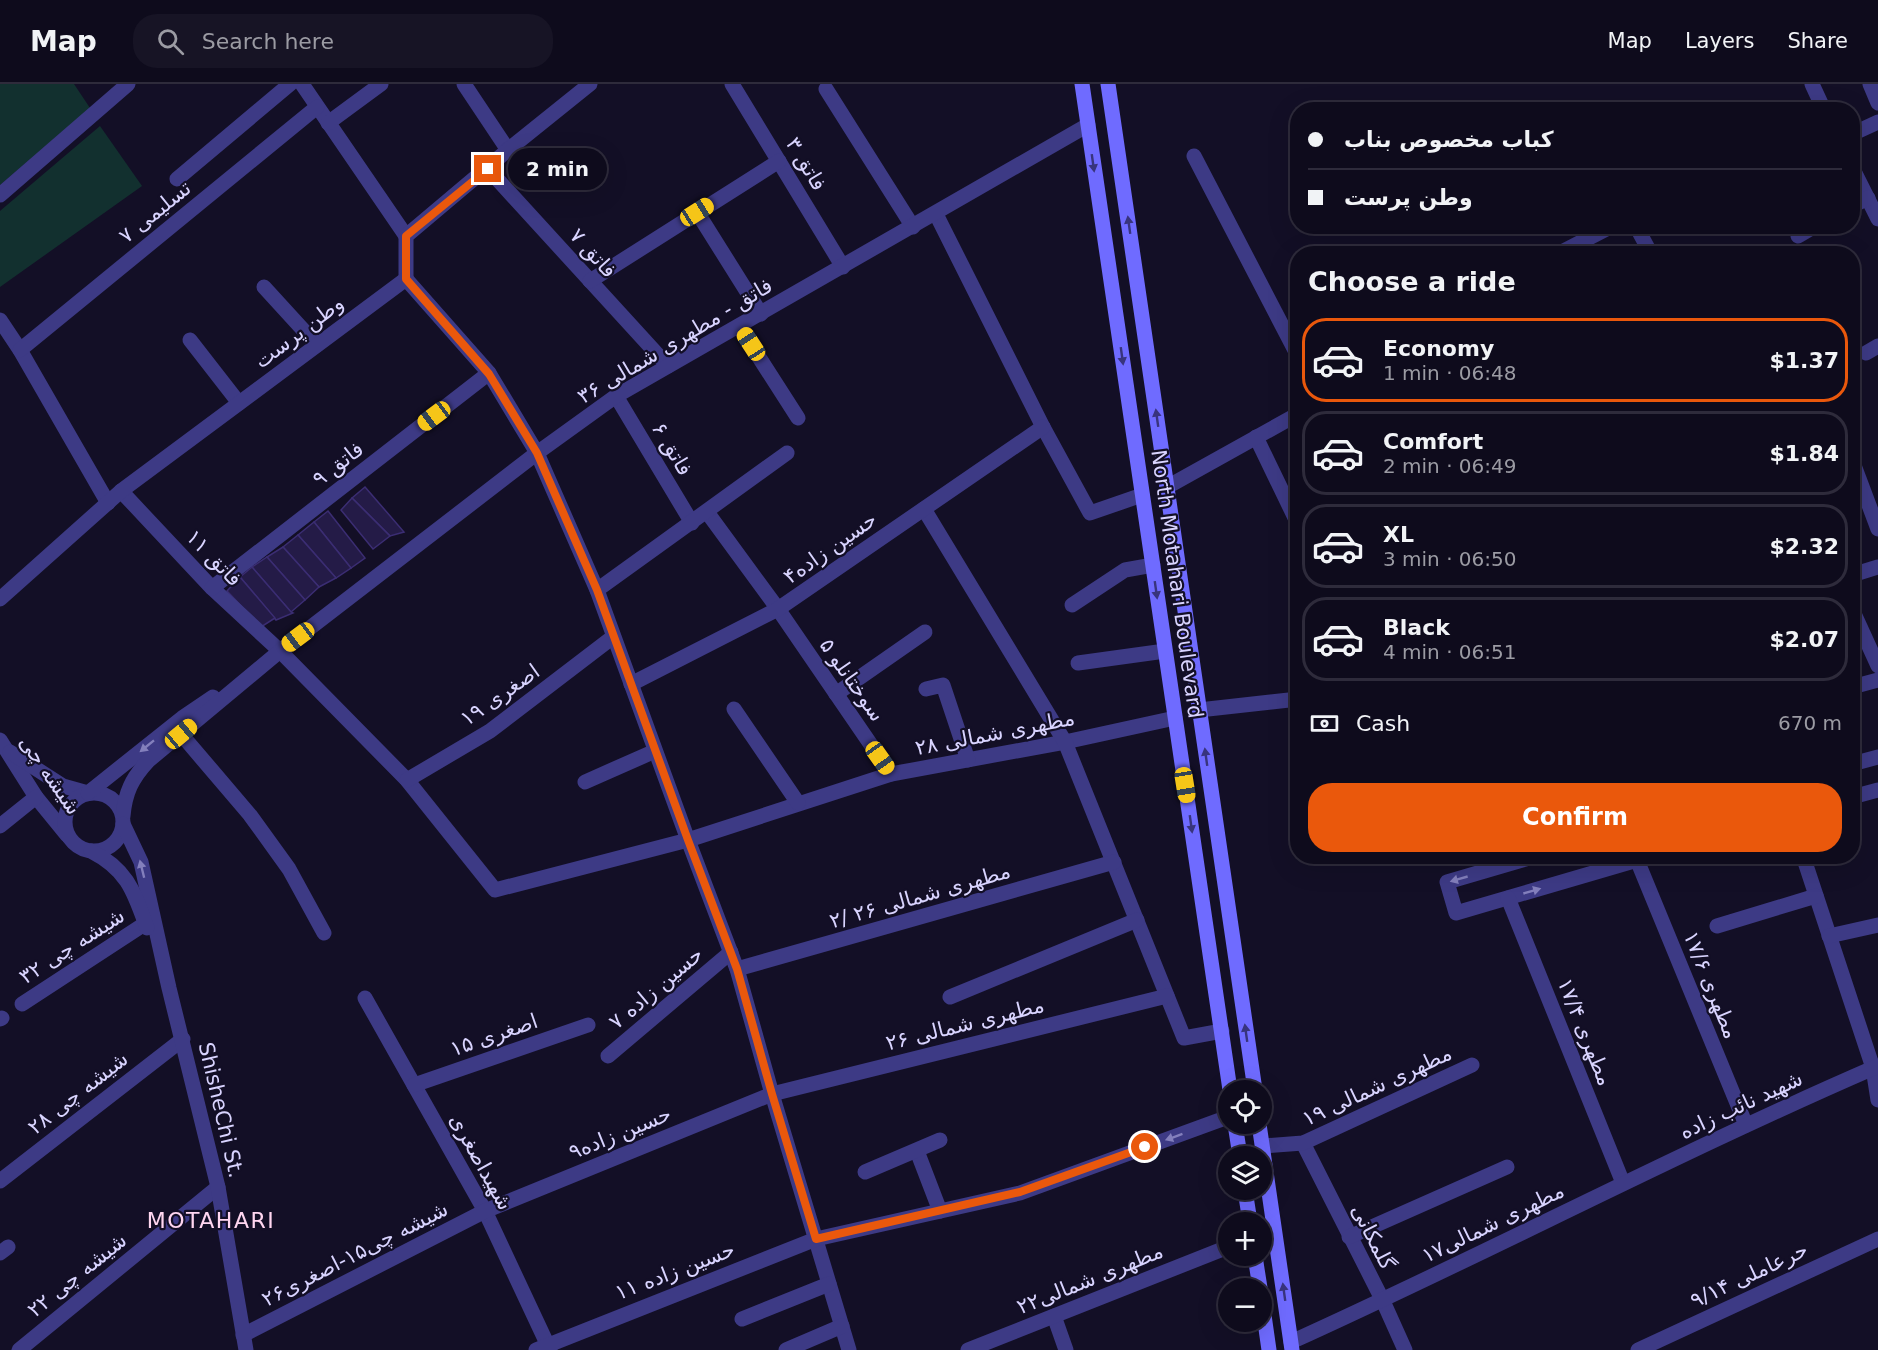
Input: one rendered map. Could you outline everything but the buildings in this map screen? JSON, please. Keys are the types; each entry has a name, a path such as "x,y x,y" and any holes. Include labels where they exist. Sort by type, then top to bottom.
{"main road":[{"name":"North Motahari Boulevard","path":"1082,84 1228,1080"},
{"name":"North Motahari Boulevard","path":"1108,84 1254,1080"},
{"path":"1115,314 1141,309"},
{"path":"1261,1134 1263,1146"},
{"path":"1271,1200 1292,1346"},
{"path":"1266,1332 1269,1350"}],"street":[{"path":"0,195 111,90 128,84"},
{"path":"177,179 290,84"},
{"path":"302,84 406,236 406,279 489,374 537,453 597,590 737,969 849,1350"},
{"path":"328,123 381,84"},
{"path":"464,84 508,150"},
{"path":"406,236 590,84"},
{"name":"فاتق ۳","path":"732,84 843,267"},
{"path":"1812,84 1818,102"},
{"path":"1870,84 1878,104"},
{"path":"826,89 913,227"},
{"name":"تسلیمی ۷","path":"20,350 316,106"},
{"path":"1860,130 1878,122"},
{"name":"فاتق - مطهری شمالی ۳۶","path":"280,651 537,453 616,396 1088,125"},
{"path":"1194,156 1290,341"},
{"path":"590,281 779,161"},
{"name":"فاتق ۷","path":"488,169 668,366"},
{"path":"1860,182 1878,219"},
{"path":"1860,202 1868,198"},
{"path":"697,212 760,314"},
{"path":"936,214 1043,427 1090,513 1142,495"},
{"path":"1573,246 1597,234"},
{"name":"وطن پرست","path":"0,599 121,491 406,279"},
{"path":"264,287 317,345"},
{"path":"0,320 20,350 108,503"},
{"path":"739,326 798,418"},
{"path":"190,340 239,403"},
{"name":"فاتق ۹","path":"212,588 489,374"},
{"name":"فاتق ۶","path":"616,396 692,523"},
{"path":"1167,487 1290,418"},
{"name":"حسین زاده۴","path":"630,684 778,609 1043,427"},
{"path":"1256,437 1290,507"},
{"path":"597,590 787,453"},
{"path":"1860,481 1878,529"},
{"name":"فاتق ۱۱","path":"121,491 212,588 280,651"},
{"path":"924,509 1065,742 1184,1038 1221,1031"},
{"name":"سوختانلو ۵","path":"706,512 778,609 891,774"},
{"path":"1072,605 1125,570 1153,565"},
{"path":"1860,573 1878,567"},
{"path":"1860,626 1878,665"},
{"path":"836,694 925,632"},
{"name":"اصغری ۱۹","path":"407,780 490,731 613,638"},
{"path":"280,651 136,774 128,787 122,831 113,844 106,849 91,851 77,846 64,827 66,812 74,799 88,793 182,718 280,651"},
{"path":"280,651 407,780"},
{"path":"1078,663 1165,651"},
{"path":"1860,685 1878,680"},
{"path":"926,689 943,685 968,760"},
{"path":"1199,710 1290,700"},
{"path":"735,709 798,803"},
{"name":"مطهری شمالی ۲۸","path":"407,780 495,890 688,840 891,774 1065,742 1175,718"},
{"path":"181,734 250,814 289,869 324,933"},
{"path":"3,744 63,786 110,797 120,809 123,820"},
{"name":"شیشه چی","path":"3,744 36,797 67,834"},
{"path":"585,782 655,751"},
{"path":"1860,762 1878,757"},
{"path":"1860,795 1878,790"},
{"path":"0,826 36,797"},
{"name":"ShisheChi St.","path":"123,820 141,862 169,988 218,1187 245,1342"},
{"name":"ShisheChi St.","path":"91,851 117,867 127,879 146,923 169,988"},
{"name":"مطهری شمالی ۲۶ /۲","path":"737,969 1114,862"},
{"path":"1509,864 1447,882 1456,913 1624,864"},
{"name":"مطهری ۱۷/۶","path":"1646,864 1746,1125"},
{"path":"1806,864 1876,1067 1878,1100"},
{"path":"1717,926 1816,896"},
{"name":"مطهری ۱۷/۴","path":"1508,898 1623,1183"},
{"path":"950,997 1137,920"},
{"name":"شیشه چی ۳۲","path":"21,1004 146,923"},
{"path":"1829,936 1878,925"},
{"name":"حسین زاده ۷","path":"608,1056 730,952"},
{"name":"مطهری شمالی ۲۶","path":"772,1094 1167,996"},
{"name":"شهیداصغری","path":"365,998 485,1211 545,1348"},
{"name":"اصغری ۱۵","path":"414,1085 588,1025"},
{"name":"شیشه چی ۲۸","path":"0,1181 183,1039"},
{"name":"مطهری شمالی ۱۹","path":"1263,1146 1303,1143 1472,1065"},
{"name":"شهید نائب زاده","path":"1623,1183 1876,1067"},
{"name":"حسین زاده۹","path":"485,1211 772,1094"},
{"name":"حسین زاده ۱۱","path":"545,1348 816,1239 1020,1192 1218,1121"},
{"path":"865,1172 940,1140"},
{"name":"گلمکانی","path":"1303,1143 1383,1301 1405,1350"},
{"path":"917,1151 940,1210"},
{"path":"1349,1237 1507,1167"},
{"name":"مطهری شمالی۱۷","path":"1292,1346 1623,1183"},
{"name":"شیشه چی ۲۲","path":"27,1347 218,1187"},
{"name":"شیشه چی۱۵-اصغری۲۶","path":"245,1342 485,1211"},
{"name":"حرعاملی ۹/۱۴","path":"1638,1350 1878,1239"},
{"name":"مطهری شمالی۲۲","path":"968,1350 1218,1251"},
{"path":"742,1319 829,1284"},
{"path":"1054,1316 1066,1350"},
{"path":"786,1350 842,1326"}],"green space":[{"path":"0,84 74,84 90,108 0,185"},
{"path":"100,126 142,186 0,287 0,211"}],"district":[{"name":"MOTAHARI","path":"211,1220"}],"route":[{"path":"488,169 406,236 406,279 489,374 537,453 597,590 737,969 816,1239 1020,1192 1145,1147"}]}
